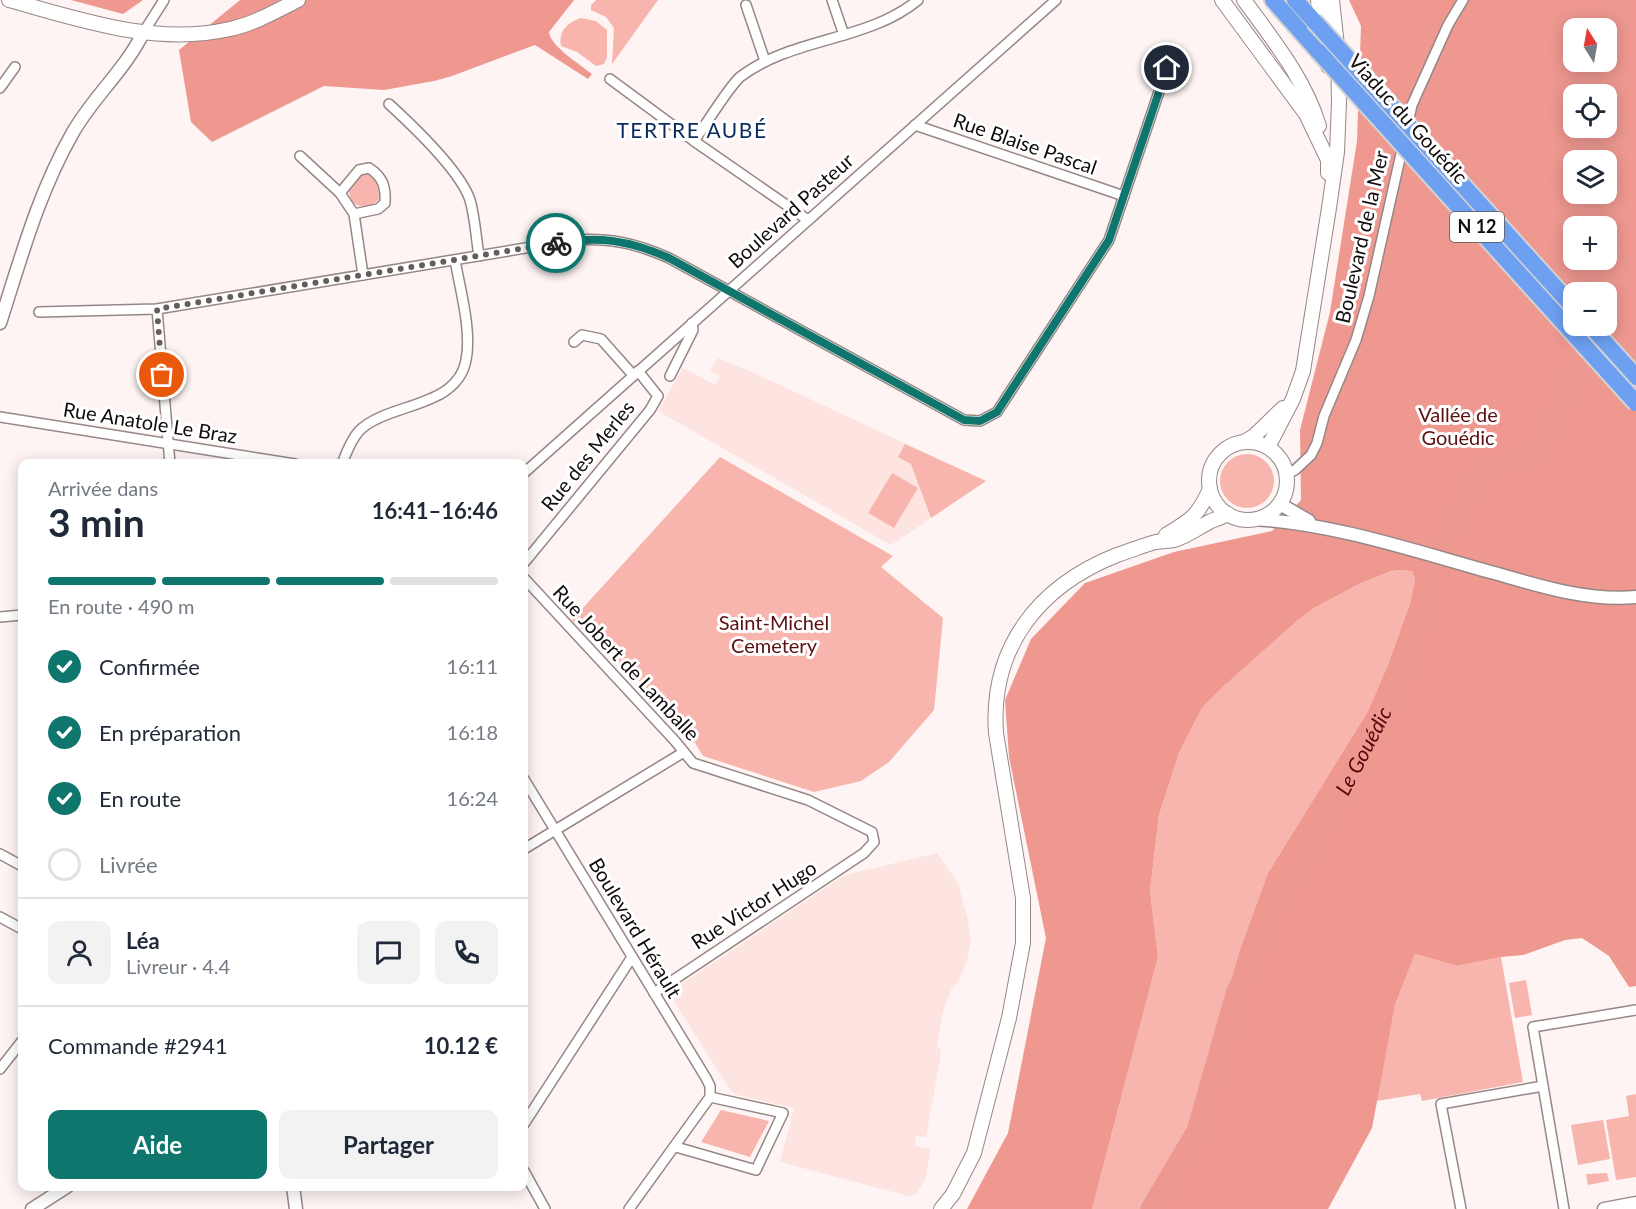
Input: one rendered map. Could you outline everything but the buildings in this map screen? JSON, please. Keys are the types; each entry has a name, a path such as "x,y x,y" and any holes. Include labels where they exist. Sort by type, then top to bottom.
{"highway":[{"name":"Viaduc du Gouédic","path":"1273,0 1636,403"},
{"name":"Viaduc du Gouédic","path":"1295,0 1563,296"},
{"path":"1599,336 1636,377"}],"main road":[{"path":"9,0 102,25 143,33 178,36 232,29 253,22 298,0"},
{"path":"1222,0 1306,114 1332,156"},
{"path":"1244,0 1303,85 1332,156"},
{"path":"1318,0 1324,26 1332,156"},
{"path":"1268,447 1293,399 1303,371 1329,208 1332,156 1340,102 1332,0"},
{"path":"1244,442 1254,436 1293,399"},
{"path":"941,1209 953,1194 974,1153 1008,1018 1023,943 1023,898 994,711 1004,661 1028,619 1051,594 1065,583 1100,562 1155,542 1194,518 1203,506 1210,489 1210,472 1214,461 1222,451 1244,442 1257,442 1277,454 1287,474 1285,507 1254,519 1239,518 1228,514 1219,506 1210,489"},
{"path":"1155,542 1176,539 1228,514"}],"street":[{"path":"0,323 28,231 52,172 73,132 164,0"},
{"path":"832,0 844,35"},
{"path":"694,141 738,79 765,61 881,22 918,0"},
{"name":"Boulevard Pasteur","path":"528,469 1056,0"},
{"name":"Boulevard de la Mer","path":"1287,474 1295,470 1311,455 1317,443 1324,416 1356,340 1369,296 1412,105 1448,25 1463,0"},
{"path":"746,5 765,61"},
{"path":"0,88 15,67"},
{"path":"39,312 157,309 574,240 598,238 641,246 669,258 964,420 985,420 997,412 1109,240 1167,68"},
{"path":"610,79 808,220"},
{"path":"389,104 426,141 464,186 470,201 479,256"},
{"name":"Rue Blaise Pascal","path":"915,125 1124,196"},
{"path":"300,156 340,194 354,214 363,275"},
{"path":"340,194 359,170 369,168 380,175 385,191 385,203 378,209 354,214"},
{"path":"344,459 351,443 360,431 374,421 441,394 456,380 466,363 468,346 454,260"},
{"path":"157,309 170,459"},
{"path":"670,376 693,330 692,323"},
{"path":"574,342 582,335 601,339 636,373"},
{"name":"Rue des Merles","path":"528,558 650,410 658,396 636,373"},
{"name":"Rue Anatole Le Braz","path":"0,417 263,459"},
{"path":"1285,507 1323,527"},
{"path":"1254,519 1281,520 1323,527 1586,596 1611,599 1636,597"},
{"name":"Rue Jobert de Lamballe","path":"528,582 693,763 808,800 872,832 873,844"},
{"path":"0,617 18,615"},
{"path":"528,847 684,752"},
{"name":"Boulevard Hérault","path":"528,786 706,1078 710,1086 710,1097"},
{"name":"Rue Victor Hugo","path":"654,993 851,862 873,844"},
{"path":"0,854 18,864"},
{"path":"0,917 18,927"},
{"path":"528,1118 632,957"},
{"path":"1564,1209 1533,1027 1636,1010"},
{"path":"0,1069 18,1046"},
{"path":"1461,1209 1442,1104 1544,1086"},
{"path":"629,1209 710,1097 783,1113 756,1170 676,1147"},
{"path":"528,1178 545,1209"},
{"path":"33,1209 60,1191"},
{"path":"293,1191 296,1209"},
{"path":"1604,1209 1636,1203"}],"shaded area":[{"path":"718,358 986,481 891,545 658,411 683,368 715,385 720,376 710,371"},
{"path":"937,853 958,883 971,941 967,960 959,980 952,988 943,1012 937,1045 941,1054 926,1137 916,1136 915,1146 931,1149 925,1181 915,1195 908,1196 780,1162 794,1108 737,1095 730,1090 678,1008 672,996 674,989 845,875"}],"green space":[{"path":"71,0 143,0 123,14"},
{"path":"240,0 574,0 549,32 560,49 592,74 588,79 535,45 434,81 384,90 324,86 212,142 191,122 179,50"},
{"path":"596,0 658,0 612,64 614,28 606,17 591,10 591,5"},
{"name":"Vallée de Gouédic","path":"1349,0 1636,0 1636,986 1629,987 1609,956 1582,938 1565,940 1523,955 1457,966 1415,954 1395,1005 1372,1128 1328,1209 1140,1209 1189,1125 1240,949 1268,873 1368,711 1389,662 1410,603 1415,580 1413,572 1392,571 1359,584 1314,608 1298,620 1202,708 1179,753 1159,815 1150,891 1158,957 1092,1209 967,1209 1008,1133 1046,938 1009,757 1005,700 1031,639 1085,583 1174,552 1272,531 1301,500 1300,430 1330,312 1357,141 1361,26"},
{"path":"581,18 596,21 607,30 607,57 604,64 596,66 577,52 561,46 561,36 565,28"},
{"path":"370,173 378,180 379,199 369,206 358,205 350,198 350,185 362,175"},
{"path":"905,444 986,481 931,518 911,464 898,457"},
{"path":"1242,454 1252,454 1262,458 1270,466 1274,481 1270,496 1262,504 1252,508 1242,508 1232,504 1224,496 1220,486 1220,476 1224,466 1232,458"},
{"name":"Saint-Michel Cemetery","path":"720,457 893,556 881,567 943,618 934,710 889,762 861,781 814,792 703,756 680,718 572,620"},
{"path":"892,473 918,488 894,528 868,513"},
{"path":"1393,571 1414,572 1415,580 1410,603 1389,662 1368,711 1268,873 1240,949 1189,1125 1140,1209 1092,1209 1158,957 1150,891 1159,815 1179,753 1202,708 1298,620 1314,608 1359,584"},
{"path":"1415,954 1457,966 1501,957 1523,1082 1422,1101 1420,1094 1376,1101 1395,1005"},
{"path":"1526,980 1532,1015 1515,1018 1509,983"},
{"path":"1636,1094 1636,1177 1616,1180 1606,1120 1629,1116 1626,1096"},
{"path":"721,1110 769,1121 750,1157 701,1142"},
{"path":"1603,1120 1610,1159 1578,1165 1571,1125"},
{"path":"1607,1173 1609,1181 1588,1185 1586,1174"}],"waterway":[{"name":"Le Gouédic","path":"1617,0 1619,15 1617,19"},
{"name":"Le Gouédic","path":"1590,72 1604,83 1611,108 1612,140 1599,150"},
{"name":"Le Gouédic","path":"1590,204 1591,216"},
{"name":"Le Gouédic","path":"1600,270 1603,282"},
{"name":"Le Gouédic","path":"1151,1209 1197,1131 1236,994 1270,916 1291,885 1336,805 1398,686 1436,566 1476,477 1489,469 1531,453 1538,447 1544,440 1559,408 1567,379 1595,357 1606,336"}],"way so far":[{"path":"162,375 157,309 556,243"}],"district":[{"name":"TERTRE AUBÉ","path":"692,131"}],"route":[{"path":"556,243 598,238 641,246 669,258 964,420 985,420 997,412 1109,240 1167,68"}]}
